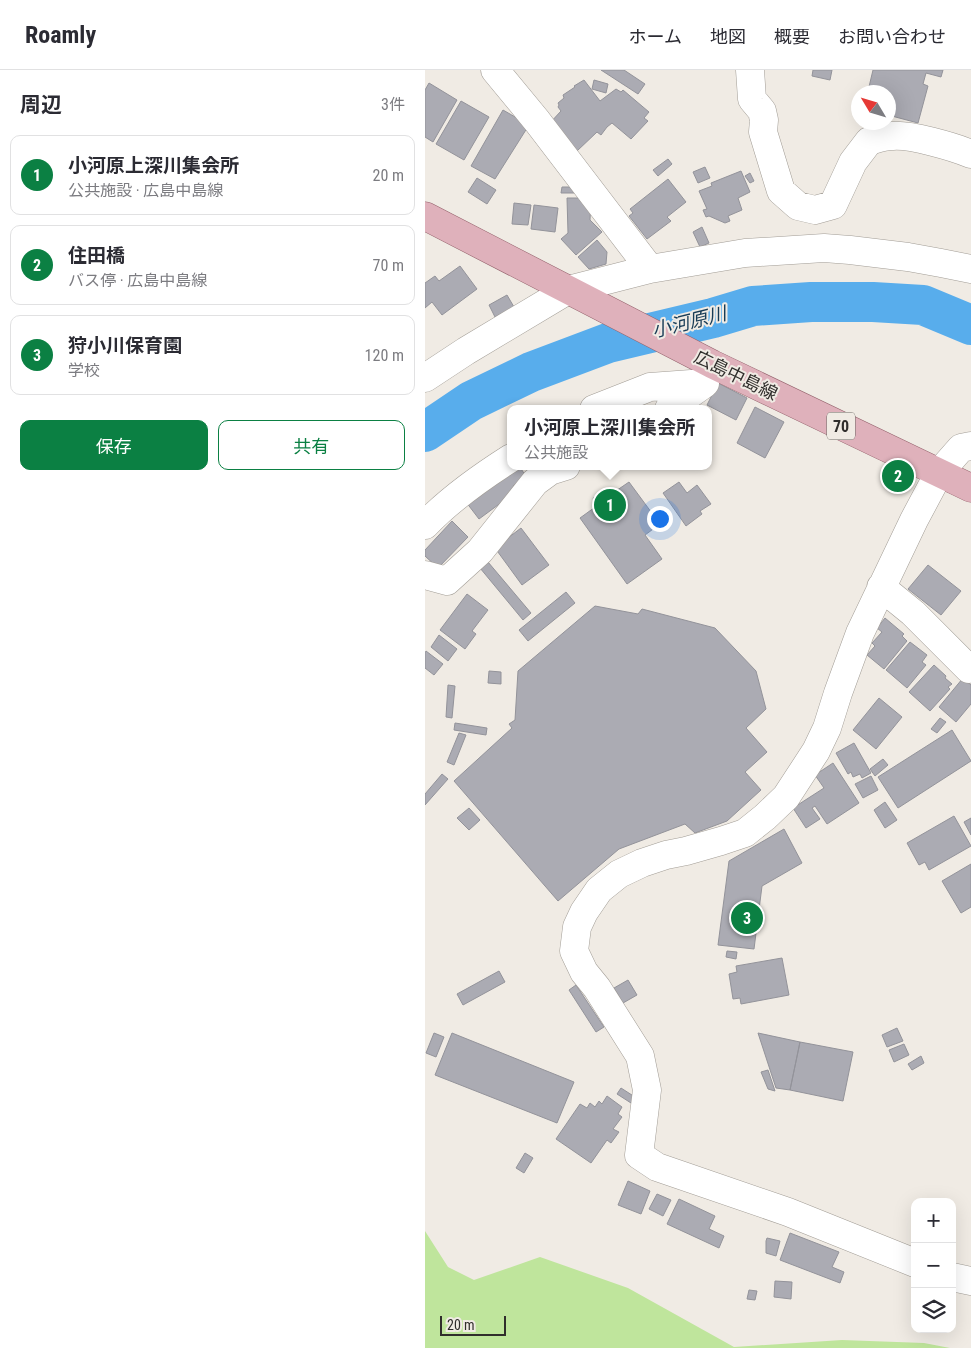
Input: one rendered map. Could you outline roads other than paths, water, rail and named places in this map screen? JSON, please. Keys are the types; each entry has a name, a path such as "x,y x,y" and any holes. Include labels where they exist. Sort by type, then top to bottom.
{"main road":[{"name":"広島中島線","path":"425,216 577,295 713,372 971,488"}],"street":[{"path":"495,70 537,121 650,269"},
{"path":"750,70 752,99 762,111 764,120 763,132 781,191 798,206 815,210 833,205"},
{"path":"824,248 833,205 853,162 869,140 892,136 916,138 971,154"},
{"path":"425,378 466,351 577,295 650,269 745,252 824,248 908,257 971,269"},
{"path":"604,405 650,387 713,372"},
{"path":"674,405 713,372"},
{"path":"911,1261 788,1212 657,1167 639,1155 647,1090 640,1056 597,988 584,972 574,951 577,927 584,912 599,890 619,874 642,863 666,855 712,844 745,833 786,797 807,766 827,728 860,633 914,520 939,473 961,448 971,446"},
{"path":"425,525 438,512 507,461"},
{"path":"425,575 447,581 480,551 535,482 553,470"},
{"path":"881,587 913,613 969,669"},
{"path":"956,1278 971,1281"}],"waterway":[{"name":"小河原川","path":"425,432 471,401 531,372 608,343 713,318 753,306 811,302 873,302 923,305 971,325"}],"place":[{"name":"住田橋","path":"898,476"},
{"name":"小河原上深川集会所","path":"610,505"},
{"name":"狩小川保育園","path":"747,918"}]}
